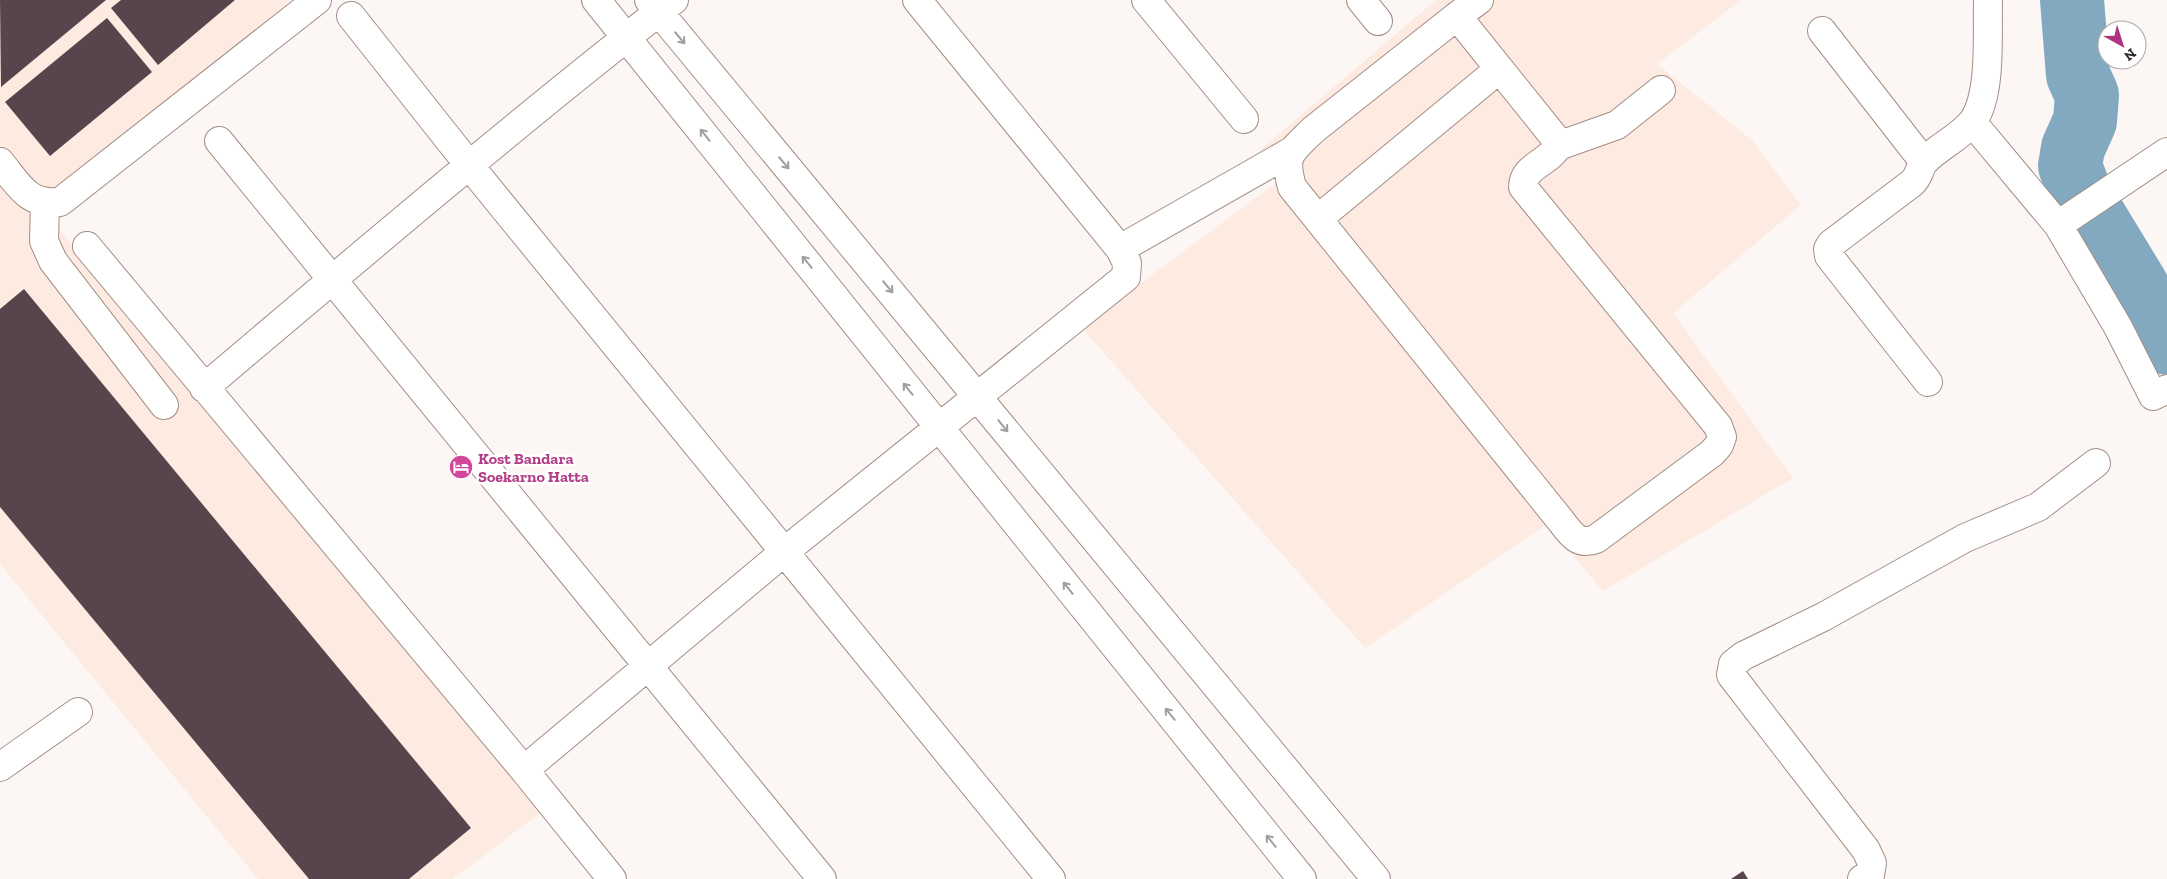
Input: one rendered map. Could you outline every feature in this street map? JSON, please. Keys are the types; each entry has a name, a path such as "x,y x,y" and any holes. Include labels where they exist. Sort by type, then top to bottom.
{"street":[{"path":"0,162 29,197 45,204 65,199 317,0"},
{"path":"596,0 1302,879"},
{"path":"524,770 784,552 1126,276 1128,263 1120,249 917,0"},
{"path":"1146,0 1244,120"},
{"path":"1361,0 1378,21"},
{"path":"1120,249 1292,151 1313,130 1479,0"},
{"path":"1928,382 1829,256 1828,249 1831,244 1912,184 1920,174 1924,162 1972,122 1981,106 1985,91 1988,0"},
{"path":"204,388 469,165 626,36 660,4 978,396 1376,879"},
{"path":"351,16 469,165 1051,879"},
{"path":"1457,16 1498,70 1555,138 1558,146"},
{"path":"1822,32 1924,162"},
{"path":"1319,218 1498,70"},
{"path":"1292,151 1286,166 1292,187 1319,218 1576,540 1588,542 1596,540 1712,453 1719,445 1722,436 1718,426 1523,187 1523,180 1527,173 1554,153 1558,146 1617,125 1661,90"},
{"path":"1972,122 2077,213 2118,327 2153,396 2163,391"},
{"path":"220,141 822,879"},
{"path":"2077,213 2167,152"},
{"path":"45,204 44,241 52,261 164,405"},
{"path":"87,246 524,770 612,879"},
{"path":"1862,879 1870,875 1872,863 1866,850 1731,675 1732,664 1743,656 1823,618 1965,538 2038,507 2096,463"},
{"path":"0,767 78,712"}],"shaded area":[{"path":"0,0 290,0 47,215 549,806 453,879 258,879 0,564"},
{"path":"1436,0 1741,0 1657,64 1753,141 1801,205 1673,313 1793,478 1603,591 1547,524 1365,648 1081,327 1279,181 1259,151"}],"building":[{"path":"0,0 106,0 1,87"},
{"path":"121,0 235,0 158,65 111,8"},
{"path":"107,18 152,72 50,156 5,102"},
{"path":"24,289 471,828 409,879 309,879 0,507 0,309"},
{"path":"1743,871 1748,879 1731,879"}],"waterway":[{"path":"2072,0 2078,75 2087,95 2085,121 2073,148 2070,166 2080,193 2136,285 2167,343"}],"place":[{"name":"Kost Bandara Soekarno Hatta","path":"461,467"}]}
